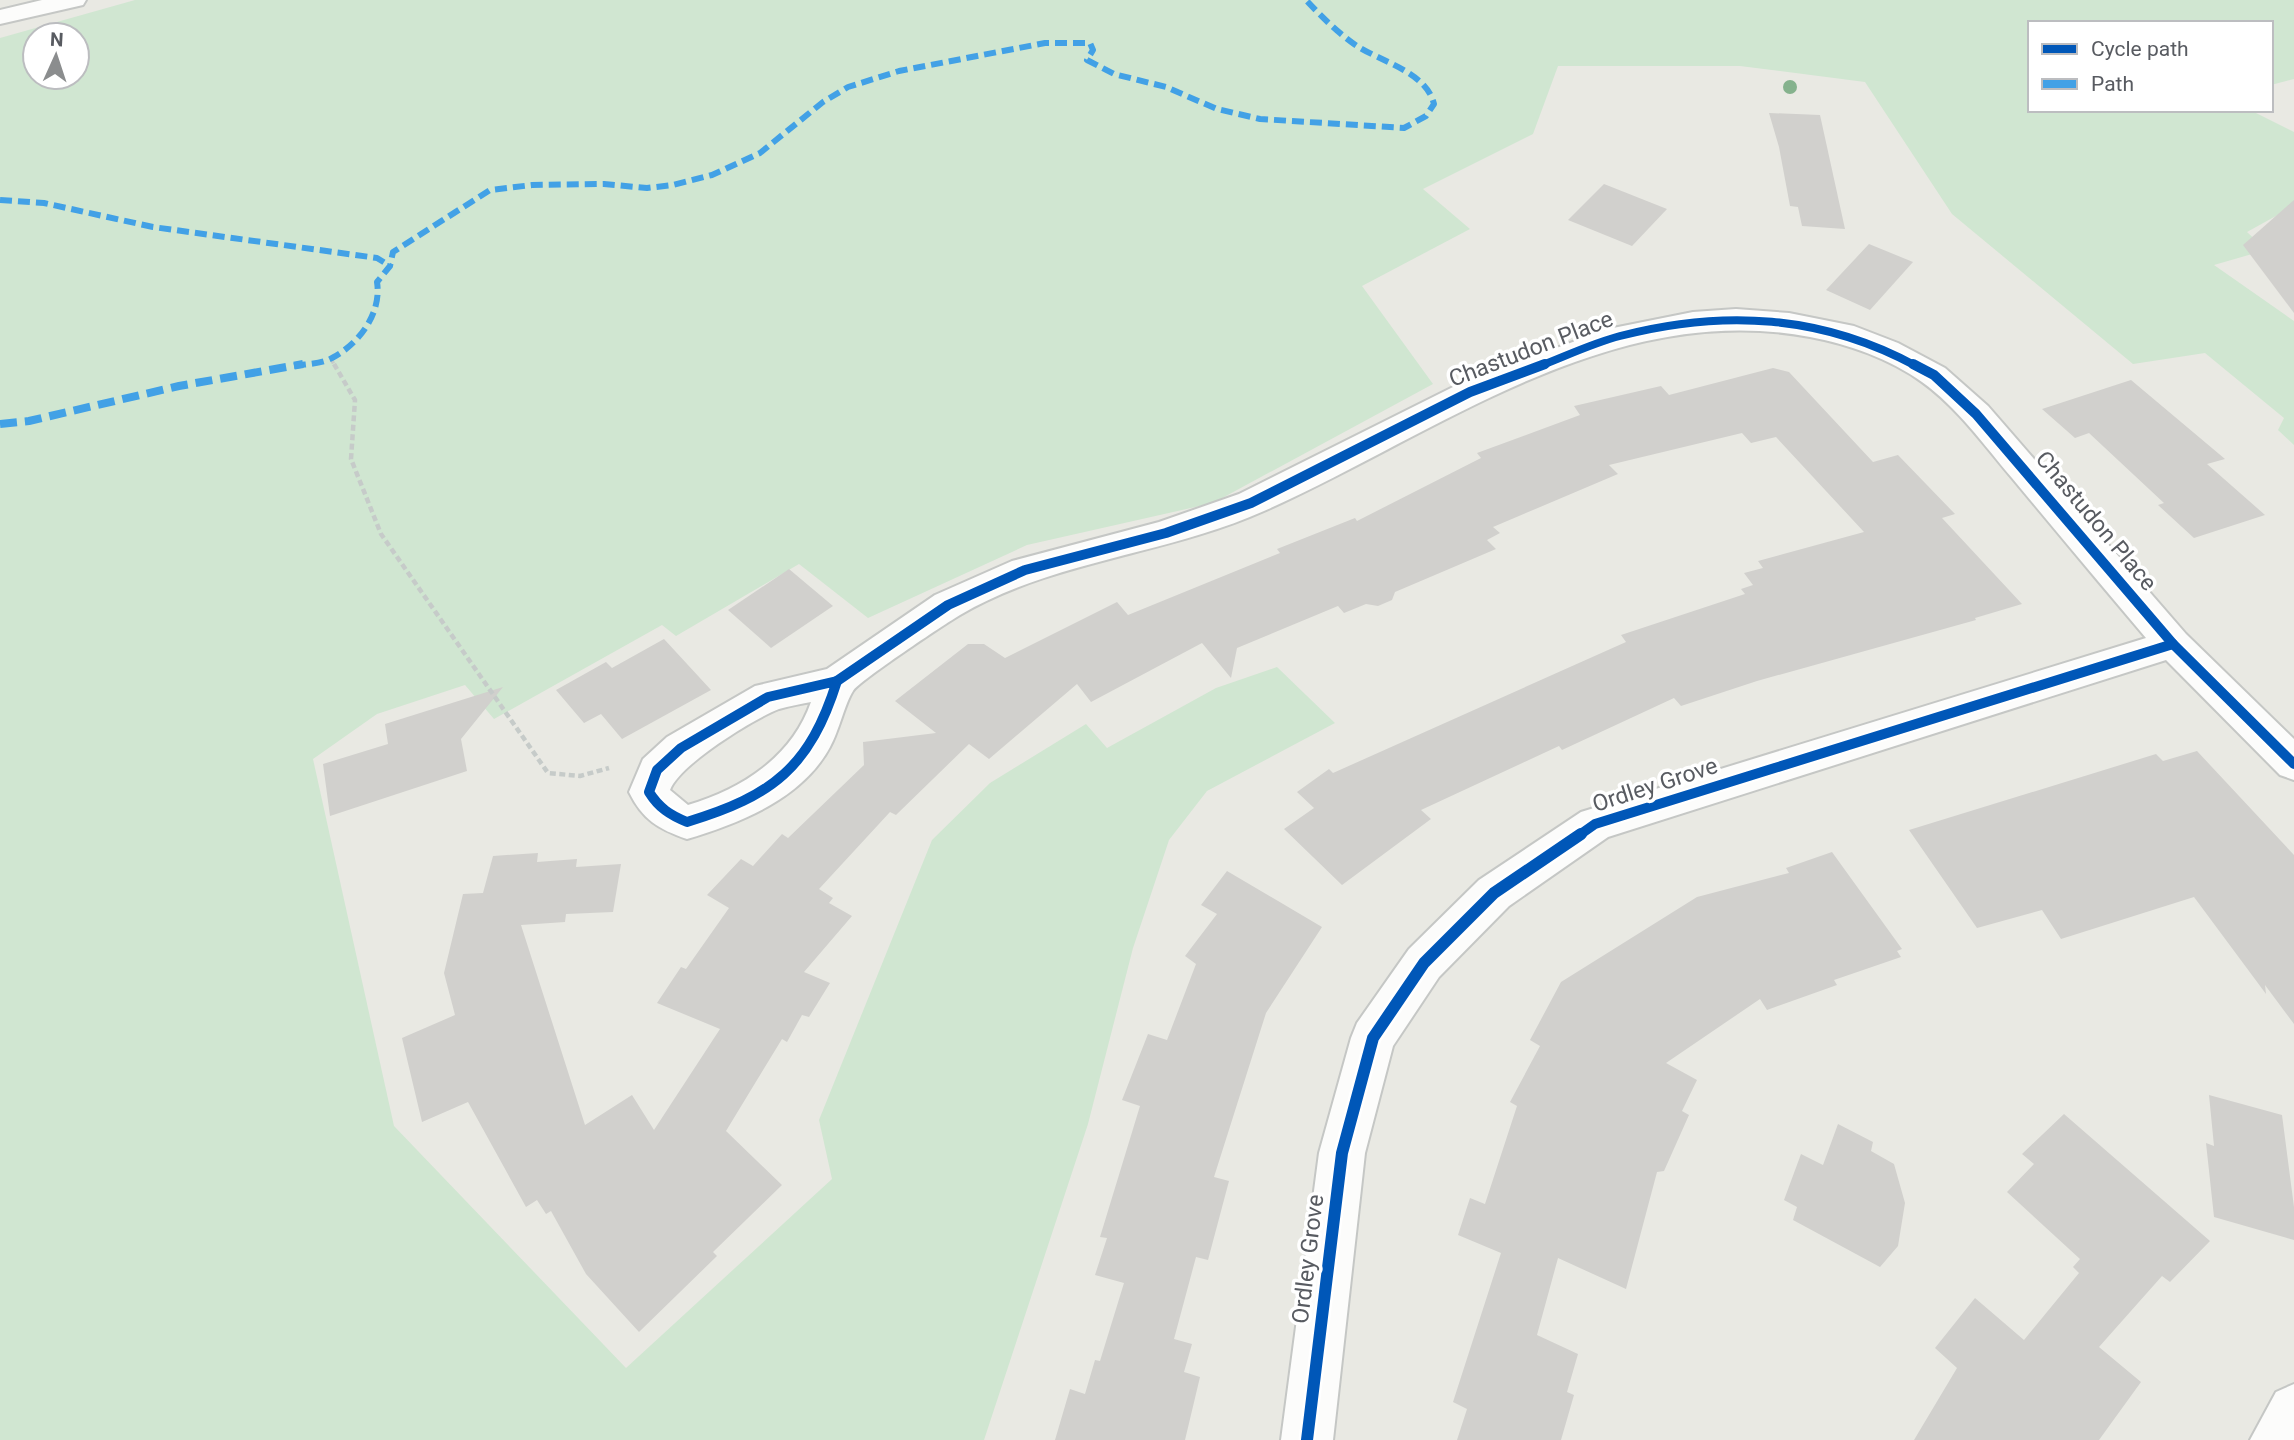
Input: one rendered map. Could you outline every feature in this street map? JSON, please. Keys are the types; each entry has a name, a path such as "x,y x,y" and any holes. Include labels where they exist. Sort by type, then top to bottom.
{"street":[{"path":"0,17 74,0"},
{"name":"Chastudon Place","path":"836,681 827,713 817,734 794,766 740,803 713,815 687,822 664,814 649,792 657,770 681,748 768,698 836,681 948,605 1026,570 1166,533 1251,503 1471,392 1619,336 1693,321 1736,319 1789,323 1843,333 1887,350 1934,375 1976,414 2173,644 2294,764"},
{"name":"Ordley Grove","path":"1307,1440 1342,1153 1373,1038 1424,964 1494,894 1595,824 2173,644"},
{"path":"2276,1440 2294,1409"}],"path":[{"path":"331,359 355,400 351,460 382,534 548,774 580,776 681,748"}],"green space":[{"path":"135,0 2294,0 2294,79 2273,84 2273,21 2028,21 2028,112 2254,112 2294,132 2294,206 2247,232 2266,250 2214,265 2294,321 2294,445 2278,430 2284,418 2205,353 2133,364 1952,214 1865,82 1740,66 1558,66 1533,134 1423,189 1470,229 1362,286 1433,384 1213,503 1027,545 868,618 799,564 676,636 662,625 494,719 465,685 377,714 313,759 394,1126 626,1368 832,1179 819,1120 932,840 990,783 1086,724 1107,748 1216,688 1277,667 1335,723 1207,791 1169,840 1133,948 1088,1124 984,1440 0,1440 0,38 21,32 21,91 91,91 91,21 60,21"}],"building":[{"path":"1769,113 1820,115 1845,229 1802,226 1798,207 1790,206 1779,147"},
{"path":"1604,184 1667,209 1632,246 1568,220"},
{"path":"2294,200 2294,313 2243,245"},
{"path":"1869,244 1913,262 1870,310 1826,290"},
{"path":"1773,368 1789,372 1873,462 1898,455 1955,514 1942,518 2022,604 1975,618 1976,620 1757,681 1681,706 1674,698 1562,750 1559,746 1421,810 1431,819 1342,885 1284,829 1314,808 1297,792 1329,769 1333,773 1626,642 1621,635 1745,594 1741,589 1753,585 1744,573 1763,568 1758,561 1864,532 1776,437 1751,443 1742,433 1609,465 1618,474 1493,527 1500,533 1487,540 1496,549 1395,592 1392,600 1378,606 1366,604 1344,613 1338,606 1237,648 1231,678 1202,643 1091,702 1077,684 989,759 969,744 896,815 890,812 819,889 833,898 829,903 852,916 804,972 830,983 809,1017 802,1015 787,1042 782,1039 726,1131 782,1185 713,1252 717,1256 639,1332 586,1274 551,1211 546,1214 537,1200 526,1207 468,1102 422,1122 402,1038 455,1015 444,973 463,894 483,893 493,856 538,853 537,862 577,859 576,867 621,864 613,912 566,914 565,922 521,925 585,1125 632,1095 654,1130 720,1029 657,1003 681,967 686,969 729,908 707,895 741,859 753,866 782,834 788,838 864,765 863,742 936,733 895,701 968,644 984,644 1005,658 1117,602 1128,615 1280,553 1277,549 1355,518 1357,521 1481,458 1477,453 1580,415 1574,406 1661,386 1669,395"},
{"path":"2131,380 2225,459 2207,464 2265,515 2194,538 2158,505 2164,503 2089,433 2075,438 2042,409"},
{"path":"789,569 833,606 771,648 728,610"},
{"path":"664,639 711,690 622,739 601,714 584,723 556,690 606,662 612,668"},
{"path":"503,687 461,739 467,771 330,816 323,764 388,744 385,724"},
{"path":"2197,751 2294,855 2294,1024 2265,985 2266,994 2194,897 2061,939 2042,910 1977,928 1909,830 2156,754 2163,761"},
{"path":"1832,852 1902,949 1897,951 1901,957 1834,980 1837,985 1767,1010 1760,999 1666,1063 1697,1080 1682,1111 1689,1115 1664,1171 1657,1172 1626,1289 1558,1258 1537,1335 1578,1354 1567,1392 1574,1395 1561,1440 1457,1440 1467,1409 1453,1402 1501,1253 1458,1235 1470,1198 1485,1204 1517,1106 1510,1102 1540,1046 1530,1040 1561,982 1697,897 1789,873 1786,868"},
{"path":"1227,871 1322,927 1266,1013 1214,1177 1229,1181 1208,1260 1196,1257 1174,1339 1192,1344 1184,1372 1200,1377 1185,1440 1055,1440 1070,1389 1085,1394 1095,1360 1100,1361 1124,1283 1095,1275 1107,1238 1100,1237 1140,1106 1122,1100 1148,1034 1167,1040 1196,964 1185,956 1217,914 1201,905"},
{"path":"2209,1095 2282,1115 2294,1207 2294,1240 2214,1217 2206,1143 2214,1146"},
{"path":"2064,1114 2210,1241 2170,1282 2162,1276 2099,1347 2141,1382 2099,1440 1914,1440 1957,1368 1935,1348 1975,1298 2024,1340 2079,1273 2073,1267 2080,1259 2007,1192 2034,1164 2022,1154"},
{"path":"1838,1124 1873,1142 1871,1151 1894,1164 1905,1203 1898,1246 1880,1267 1793,1220 1797,1207 1784,1200 1801,1154 1823,1165"}],"marked path":[{"path":"0,424 29,421 179,386 331,359 368,328 379,294 377,282 390,266 393,252 490,190 532,185 604,184 647,188 673,185 712,175 760,153 802,122 823,102 848,87 899,71 999,54 1045,43 1090,43 1093,50 1087,60 1114,74 1166,87 1217,109 1260,119 1404,128 1426,116 1434,104 1431,93 1420,82 1352,42 1306,0"},
{"path":"0,200 44,203 153,227 377,258 390,266"}],"cycle path":[{"path":"837,681 824,720 813,742 803,756 774,782 739,802 687,822 665,811 649,792 657,770 681,748 768,697 837,681 948,605 1025,570 1166,533 1251,503 1470,392 1619,336 1693,322 1736,319 1789,323 1843,333 1887,350 1934,375 1976,414 2173,644 2294,764"},
{"path":"1307,1440 1342,1153 1373,1038 1424,963 1494,893 1595,824 2173,644"}]}
